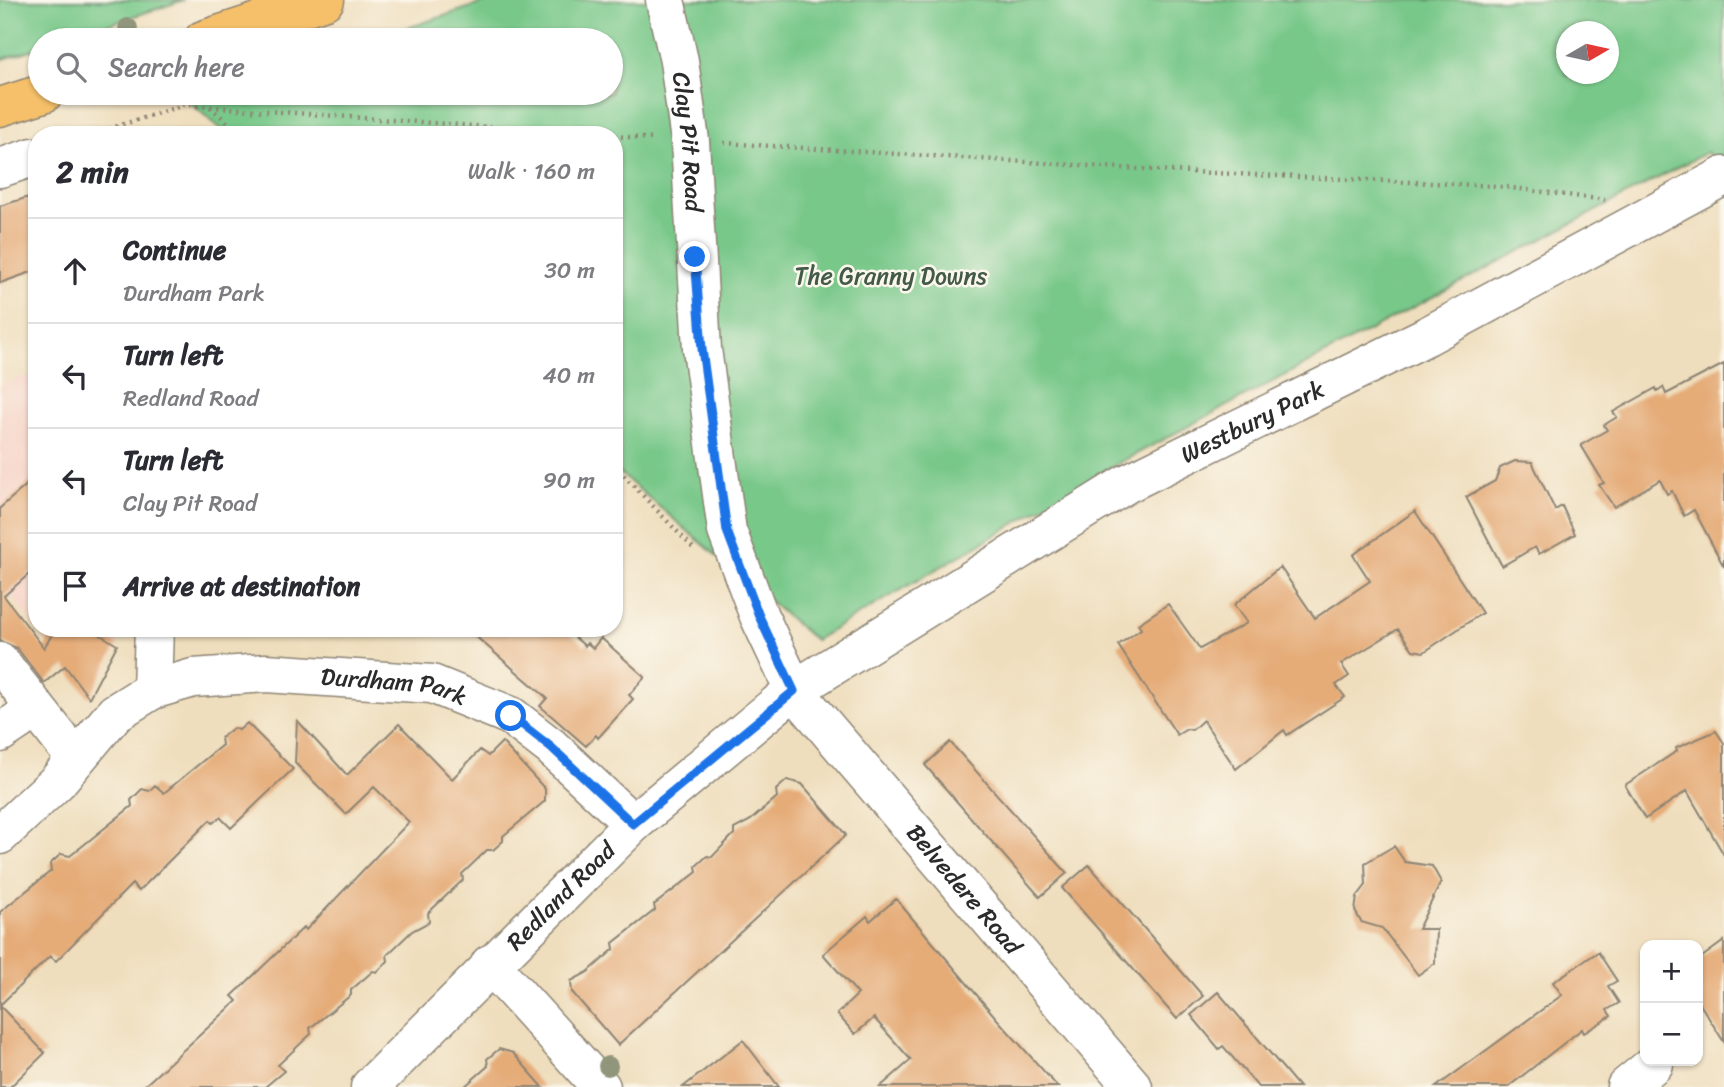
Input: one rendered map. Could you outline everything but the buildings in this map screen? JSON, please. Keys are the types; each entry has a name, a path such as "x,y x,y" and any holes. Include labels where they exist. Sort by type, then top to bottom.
{"main road":[{"path":"240,28 325,0"},
{"path":"0,107 28,98"}],"street":[{"name":"Clay Pit Road","path":"665,0 679,61 690,141 702,349 727,531 759,616 794,691"},
{"name":"Westbury Park","path":"794,691 1126,484 1427,336 1665,207 1723,179"},
{"path":"152,690 154,637"},
{"path":"0,662 76,759"},
{"name":"Durdham Park","path":"0,835 76,759 115,713 152,690 193,678 266,673 432,684 511,716 551,747 633,824"},
{"name":"Redland Road","path":"370,1087 633,824 794,691"},
{"name":"Belvedere Road","path":"794,691 1133,1087"},
{"path":"0,733 36,709"},
{"path":"491,964 601,1087"}],"path":[{"path":"118,126 184,105 478,126"},
{"path":"209,106 232,126"},
{"path":"623,137 1157,170 1497,186 1665,207"},
{"path":"623,474 701,556"}],"shaded area":[{"path":"28,375 28,618 0,581 0,385"},
{"path":"43,637 120,637 116,650 89,698"}],"green space":[{"path":"0,0 184,0 98,28 28,28 28,51 0,60"},
{"name":"The Granny Downs","path":"492,0 1724,0 1724,173 1707,152 1117,464 815,640 623,476 623,126 217,126 193,105 623,105 623,28 407,28"}],"route":[{"path":"511,716 551,747 633,824 713,755 794,691 759,616 727,531 702,349 695,257"}]}
